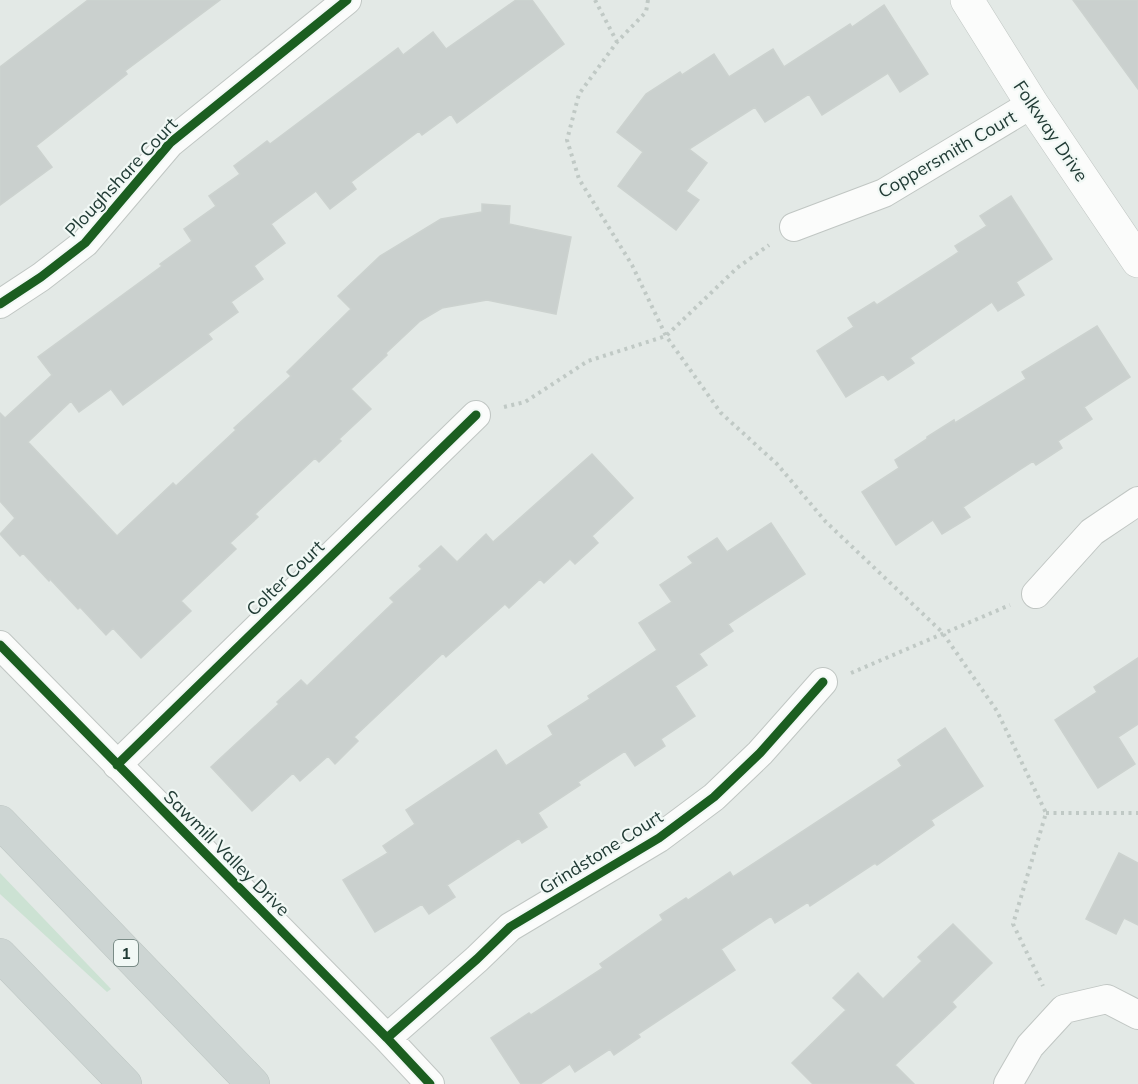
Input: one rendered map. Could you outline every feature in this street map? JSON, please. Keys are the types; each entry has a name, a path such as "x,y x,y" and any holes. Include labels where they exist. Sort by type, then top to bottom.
{"main road":[{"name":"1","path":"0,822 253,1084"},
{"path":"0,955 124,1084"}],"street":[{"name":"Ploughshare Court","path":"0,304 41,277 85,243 170,143 347,0"},
{"name":"Folkway Drive","path":"967,0 1032,104 1138,261"},
{"name":"Coppersmith Court","path":"794,227 884,193 1032,104"},
{"name":"Colter Court","path":"117,765 476,415"},
{"path":"1036,594 1092,532 1138,501"},
{"name":"Sawmill Valley Drive","path":"0,645 387,1038 429,1084"},
{"name":"Grindstone Court","path":"387,1038 510,927 658,838 714,796 760,753 820,685"},
{"path":"1008,1084 1030,1046 1064,1009 1107,999 1138,1015"}],"path":[{"path":"595,0 617,42"},
{"path":"648,0 646,12 617,42 579,94 567,140 579,179 632,265 666,336 721,413 777,464 826,522 942,632 997,711 1046,813 1013,924 1058,1016"},
{"path":"476,415 525,402 588,361 666,336 737,268 794,227"},
{"path":"820,685 1036,594"},
{"path":"1046,813 1138,813"}],"green space":[{"path":"0,873 111,989 107,992 0,894"}],"building":[{"path":"88,0 220,0 125,71 127,74 36,146 52,167 0,205 0,67"},
{"path":"516,0 532,0 564,44 457,123 451,114 422,135 419,131 351,182 356,189 330,209 316,191 271,224 285,243 254,266 263,279 231,302 238,312 208,334 212,339 123,405 111,389 79,412 71,401 28,442 117,536 173,483 176,486 236,430 234,428 291,376 287,372 351,309 338,296 380,256 441,219 482,212 482,204 510,206 509,224 571,237 556,314 487,300 442,308 420,321 386,353 387,355 351,389 371,409 339,439 341,441 319,462 315,458 255,514 258,517 230,543 236,549 181,601 191,611 141,658 113,628 106,635 80,607 78,609 23,553 20,556 0,534 15,518 0,501 0,413 5,418 52,375 38,357 162,266 160,264 192,241 184,229 216,206 209,196 240,174 234,166 267,141 270,144 398,48 403,55 433,32 446,49"},
{"path":"1073,0 1138,0 1138,89"},
{"path":"884,5 928,74 900,92 888,73 822,115 809,94 765,122 755,107 689,149 707,163 686,191 699,200 676,230 618,186 643,152 617,132 646,94 680,72 682,75 714,54 729,77 773,49 784,67 850,24 852,27"},
{"path":"1011,196 1052,259 1016,282 1024,295 998,311 992,302 910,358 914,363 888,380 883,374 846,397 817,351 854,327 848,318 874,302 877,305 959,252 955,246 987,226 980,216"},
{"path":"1097,326 1130,377 1084,407 1092,419 1058,441 1062,448 1036,465 1033,461 963,507 970,517 942,534 933,520 896,545 862,492 899,468 895,460 927,437 954,420 955,423 1026,379 1022,372"},
{"path":"592,454 633,498 592,536 598,543 575,564 570,559 544,583 540,579 509,608 505,604 446,657 443,653 354,737 358,741 335,764 328,756 300,781 293,773 252,811 211,767 279,704 277,702 301,680 307,686 394,602 390,598 422,569 419,566 441,546 457,562 486,534 493,542"},
{"path":"771,523 805,574 728,624 733,631 699,654 707,665 675,686 695,716 661,739 665,746 635,766 625,751 578,782 580,785 538,813 547,827 522,843 519,838 447,885 455,897 429,914 422,904 375,932 343,880 388,853 383,846 415,824 406,810 496,750 506,766 553,735 548,726 590,699 588,696 657,650 639,623 672,602 660,585 693,563 688,557 717,538 727,552"},
{"path":"1138,658 1138,724 1118,737 1135,764 1098,788 1055,720 1097,692 1094,687"},
{"path":"945,728 983,786 931,820 934,825 877,865 875,863 810,906 808,902 775,923 771,916 721,949 735,970 638,1034 640,1037 614,1055 610,1049 575,1072 570,1064 540,1084 521,1084 491,1038 603,968 600,964 663,920 660,915 686,898 688,900 730,872 733,877 902,766 898,760"},
{"path":"1119,853 1138,863 1138,925 1124,918 1116,934 1086,919"},
{"path":"953,924 992,963 952,1002 956,1007 895,1065 914,1084 813,1084 792,1063 846,1010 833,998 858,973 883,999 922,961 918,957"}],"cycle path":[{"path":"0,304 41,277 85,243 170,143 347,0"},
{"path":"117,765 476,415"},
{"path":"0,645 430,1084"},
{"path":"387,1038 510,927 659,838 714,797 760,753 823,682"}]}
